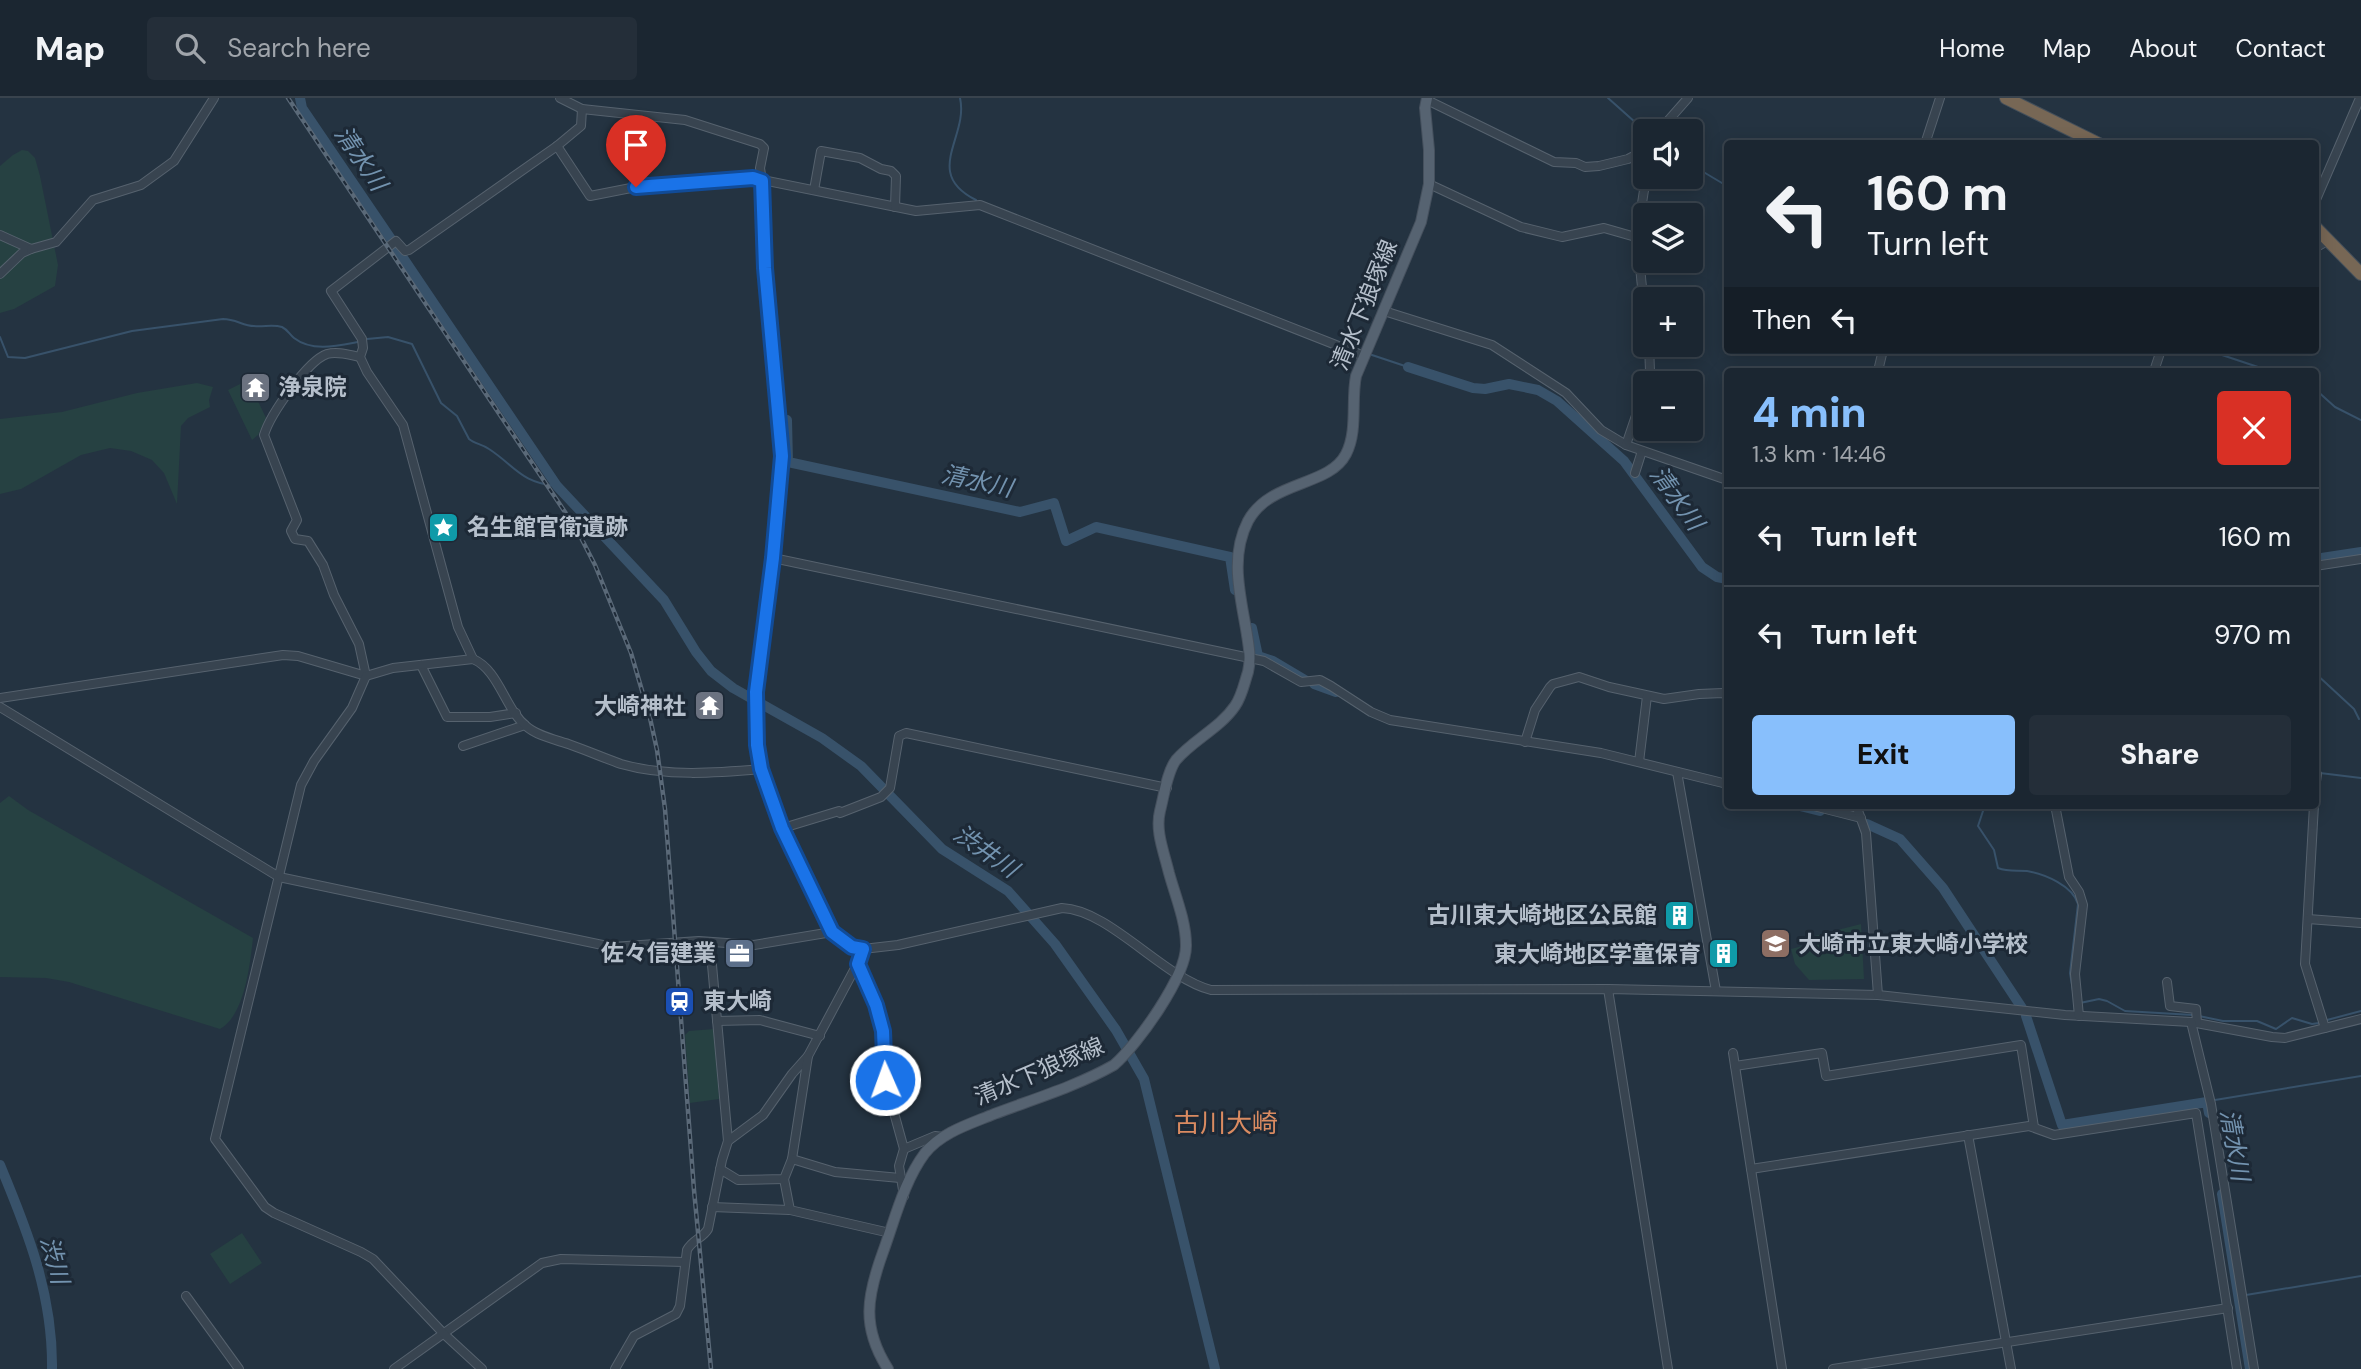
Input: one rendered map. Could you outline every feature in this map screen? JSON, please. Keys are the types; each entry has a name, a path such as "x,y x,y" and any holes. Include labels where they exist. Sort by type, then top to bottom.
{"highway":[{"path":"2006,98 2091,140"},
{"path":"2319,231 2361,274"}],"main road":[{"name":"清水下狼塚線","path":"888,1369 874,1341 869,1301 874,1275 923,1155 943,1137 957,1129 1105,1070 1128,1051 1166,999 1178,974 1186,944 1159,832 1160,812 1175,762 1236,704 1250,659 1237,562 1245,529 1257,508 1274,495 1331,470 1343,459 1350,444 1353,389 1421,222 1429,184 1425,108 1427,99"}],"street":[{"path":"0,274 22,253 56,242 93,200 141,185 174,161 214,98"},
{"path":"560,98 582,109 685,120 760,144 764,148 760,168 765,261 782,456 755,707 761,769 782,828 832,932 852,947 863,949 898,945 1062,908 1090,915 1201,987 1223,990 1608,989 1878,995 2079,1008 2195,1019 2285,1038 2323,1024 2361,1019"},
{"path":"1670,119 1688,98"},
{"path":"1926,140 1940,98"},
{"path":"2319,193 2360,98"},
{"path":"1427,99 1554,162 1576,163 1585,167 1599,166 1621,162 1633,156"},
{"path":"473,659 458,627 403,425 372,381 360,357 363,341 332,294 332,287 396,241 405,251 409,250 557,146 581,126 582,109"},
{"path":"557,146 590,196 657,185 753,178 916,211 980,205 1365,354"},
{"path":"814,190 821,151 860,158 894,173 895,207"},
{"path":"1429,184 1510,223 1531,230 1562,237 1604,228 1633,236"},
{"path":"0,235 31,249"},
{"path":"2319,246 2329,240"},
{"path":"1384,311 1492,345 1566,393 1601,430 1626,445 1724,479"},
{"path":"360,357 332,354 323,356 313,364 282,403 264,435 297,520 291,531 295,539 308,541 323,565 334,595 359,644 366,676 352,708 314,761 301,785 215,1139 265,1207 373,1259 444,1334 482,1369"},
{"path":"1626,445 1633,424"},
{"path":"1635,473 1642,451"},
{"path":"773,558 1270,663 1301,682 1320,680 1371,712 1390,720 1601,753 1724,783"},
{"path":"2319,565 2361,559"},
{"path":"0,698 283,655 298,656 366,676 393,668 473,659 487,672 525,725 548,737 641,768 696,773 761,769"},
{"path":"421,665 447,718 516,713"},
{"path":"1525,742 1535,710 1553,684 1583,677 1609,687 1671,700 1699,694 1724,694"},
{"path":"1639,762 1647,696"},
{"path":"0,707 279,877 612,947 676,942 754,946 832,932"},
{"path":"463,746 525,725"},
{"path":"782,828 839,811 840,813 887,792 900,736 906,733 1167,788"},
{"path":"1677,772 1716,991"},
{"path":"1826,809 1861,818"},
{"path":"1858,809 1866,833 1878,995"},
{"path":"2056,809 2069,877 2079,892 2083,905 2075,974 2079,1008"},
{"path":"2314,809 2305,964 2323,1024"},
{"path":"2308,919 2361,922"},
{"path":"615,1369 634,1336 676,1314 680,1306 687,1251 690,1243 705,1234 708,1229 728,1141 710,943"},
{"path":"728,1141 764,1115 808,1056 858,964 863,949"},
{"path":"858,964 881,1023 885,1080 904,1149 899,1166 904,1196"},
{"path":"2167,982 2169,1006 2196,1009 2195,1019 2253,1369"},
{"path":"1608,989 1668,1369"},
{"path":"717,1021 760,1020 820,1036"},
{"path":"1735,1066 1822,1053 1826,1076 2021,1045 2034,1127"},
{"path":"1733,1053 1782,1369"},
{"path":"790,1210 784,1179 792,1159 808,1056"},
{"path":"1751,1169 2029,1126 2054,1135 2196,1113 2237,1369"},
{"path":"1968,1135 2011,1369"},
{"path":"904,1149 935,1136 943,1137"},
{"path":"792,1159 835,1172 900,1178"},
{"path":"720,1169 738,1180 784,1179"},
{"path":"712,1207 790,1210 890,1233"},
{"path":"394,1369 542,1263 561,1259 685,1262"},
{"path":"186,1296 239,1369"},
{"path":"1833,1369 2228,1308"}],"green space":[{"path":"22,150 28,151 35,158 58,265 55,286 14,309 0,313 0,166"},
{"path":"197,383 213,387 210,407 188,418 181,426 177,504 164,473 152,460 131,451 110,448 81,455 21,489 0,494 0,419 62,412 137,393"},
{"path":"242,383 250,400 257,399 266,418 258,435 252,440 228,390"},
{"path":"9,796 28,810 253,938 245,988 235,1013 228,1022 220,1029 69,982 46,978 0,977 0,803"},
{"path":"1861,924 1864,979 1809,980 1795,964 1791,949 1814,943 1814,936"},
{"path":"714,1029 719,1099 690,1103 685,1035 689,1031"},
{"path":"242,1233 262,1263 230,1284 210,1254"}],"waterway":[{"name":"清水川","path":"300,98 302,108 391,239"},
{"path":"960,98 959,127 950,166 952,178 960,189 976,200"},
{"path":"1608,98 1633,120"},
{"path":"1703,172 1724,184"},
{"name":"渋井川","path":"395,246 557,486 664,600 711,671 733,688 822,738 861,766 942,849 1008,891 1055,944 1116,1030 1144,1079 1215,1369"},
{"path":"0,337 8,357 25,358 132,331 223,319 250,326 282,327 294,338 309,345 333,346 358,342"},
{"path":"367,339 388,337 412,344 441,403 457,416 469,439 489,449 519,473 535,481 557,486"},
{"path":"1369,354 1408,367"},
{"path":"2219,354 2261,368"},
{"name":"清水川","path":"1408,367 1473,388 1485,389 1509,384 1538,390 1557,401 1624,461 1702,567 1724,578"},
{"path":"2319,393 2335,407 2361,420"},
{"name":"清水川","path":"787,420 788,462 1020,512 1054,503 1066,541 1096,527 1230,557 1235,590"},
{"name":"清水川","path":"2319,558 2361,552"},
{"name":"清水川","path":"1252,628 1258,656 1273,661 1305,680"},
{"path":"2319,677 2354,709 2359,719"},
{"name":"清水川","path":"1314,684 1336,692"},
{"path":"2320,773 2361,778"},
{"name":"清水川","path":"1812,809 1820,811"},
{"path":"1984,809 1978,826 1994,850 1998,868 2042,875 2064,886 2078,904 2070,973 2073,991"},
{"name":"清水川","path":"1867,824 1900,839 1943,888 2022,1008"},
{"path":"2080,1003 2099,999 2125,1011 2193,1015"},
{"path":"2327,1020 2361,1011"},
{"name":"清水川","path":"2026,1016 2062,1125 2207,1102 2209,1113"},
{"path":"2199,1016 2223,1021 2257,1021 2276,1029 2292,1018 2312,1024 2319,1023"},
{"path":"2215,1100 2361,1076"},
{"name":"渋川","path":"0,1165 37,1264 48,1315 52,1369"},
{"name":"清水川","path":"2222,1194 2250,1369"},
{"path":"2246,1295 2361,1276"}],"railway":[{"path":"288,98 577,530 595,565 631,653 657,750 665,809 694,1190 711,1369"}],"place":[{"name":"浄泉院","path":"255,387"},
{"name":"名生館官衛遺跡","path":"444,527"},
{"name":"大崎神社","path":"709,706"},
{"name":"古川東大崎地区公民館","path":"1680,915"},
{"name":"大崎市立東大崎小学校","path":"1775,944"},
{"name":"佐々信建業","path":"739,953"},
{"name":"東大崎地区学童保育","path":"1724,954"},
{"name":"東大崎","path":"680,1001"}],"district":[{"name":"古川大崎","path":"1226,1123"}],"route":[{"path":"636,187 753,178 762,181 765,268 782,456 773,558 756,692 757,745 761,769 782,828 832,932 852,947 863,949 858,964 876,1005 883,1031 885,1080"}]}
